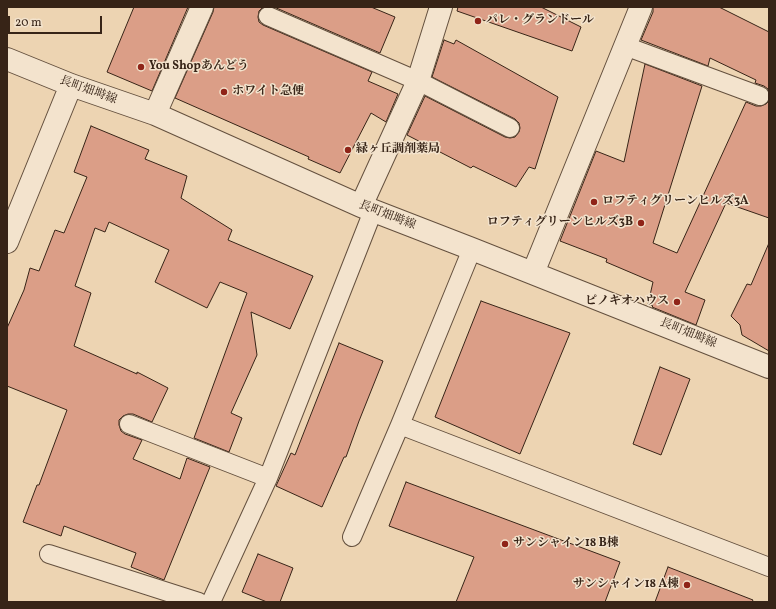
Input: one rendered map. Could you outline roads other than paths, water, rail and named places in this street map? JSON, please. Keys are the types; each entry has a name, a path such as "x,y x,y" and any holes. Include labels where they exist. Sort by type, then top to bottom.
{"street":[{"path":"155,114 202,7"},
{"path":"367,208 418,81 441,7"},
{"path":"533,273 641,7"},
{"name":"長町畑塒線","path":"7,59 71,86 155,114 367,208 769,367"},
{"path":"7,242 71,86"}],"lane":[{"path":"268,16 418,81 510,128"},
{"path":"625,46 760,96"},
{"path":"211,602 268,478 367,208"},
{"path":"352,536 400,425 472,249"},
{"path":"129,424 268,478"},
{"path":"400,425 769,567"},
{"path":"49,554 199,602"}],"place":[{"name":"パレ・グランドール","path":"478,21"},
{"name":"You Shopあんどう","path":"141,67"},
{"name":"ホワイト急便","path":"224,92"},
{"name":"緑ヶ丘調剤薬局","path":"348,150"},
{"name":"ロフティグリーンヒルズ3A","path":"594,202"},
{"name":"ロフティグリーンヒルズ3B","path":"641,223"},
{"name":"ピノキオハウス","path":"677,302"},
{"name":"サンシャイン18 B棟","path":"505,544"},
{"name":"サンシャイン18 A棟","path":"687,585"}]}
